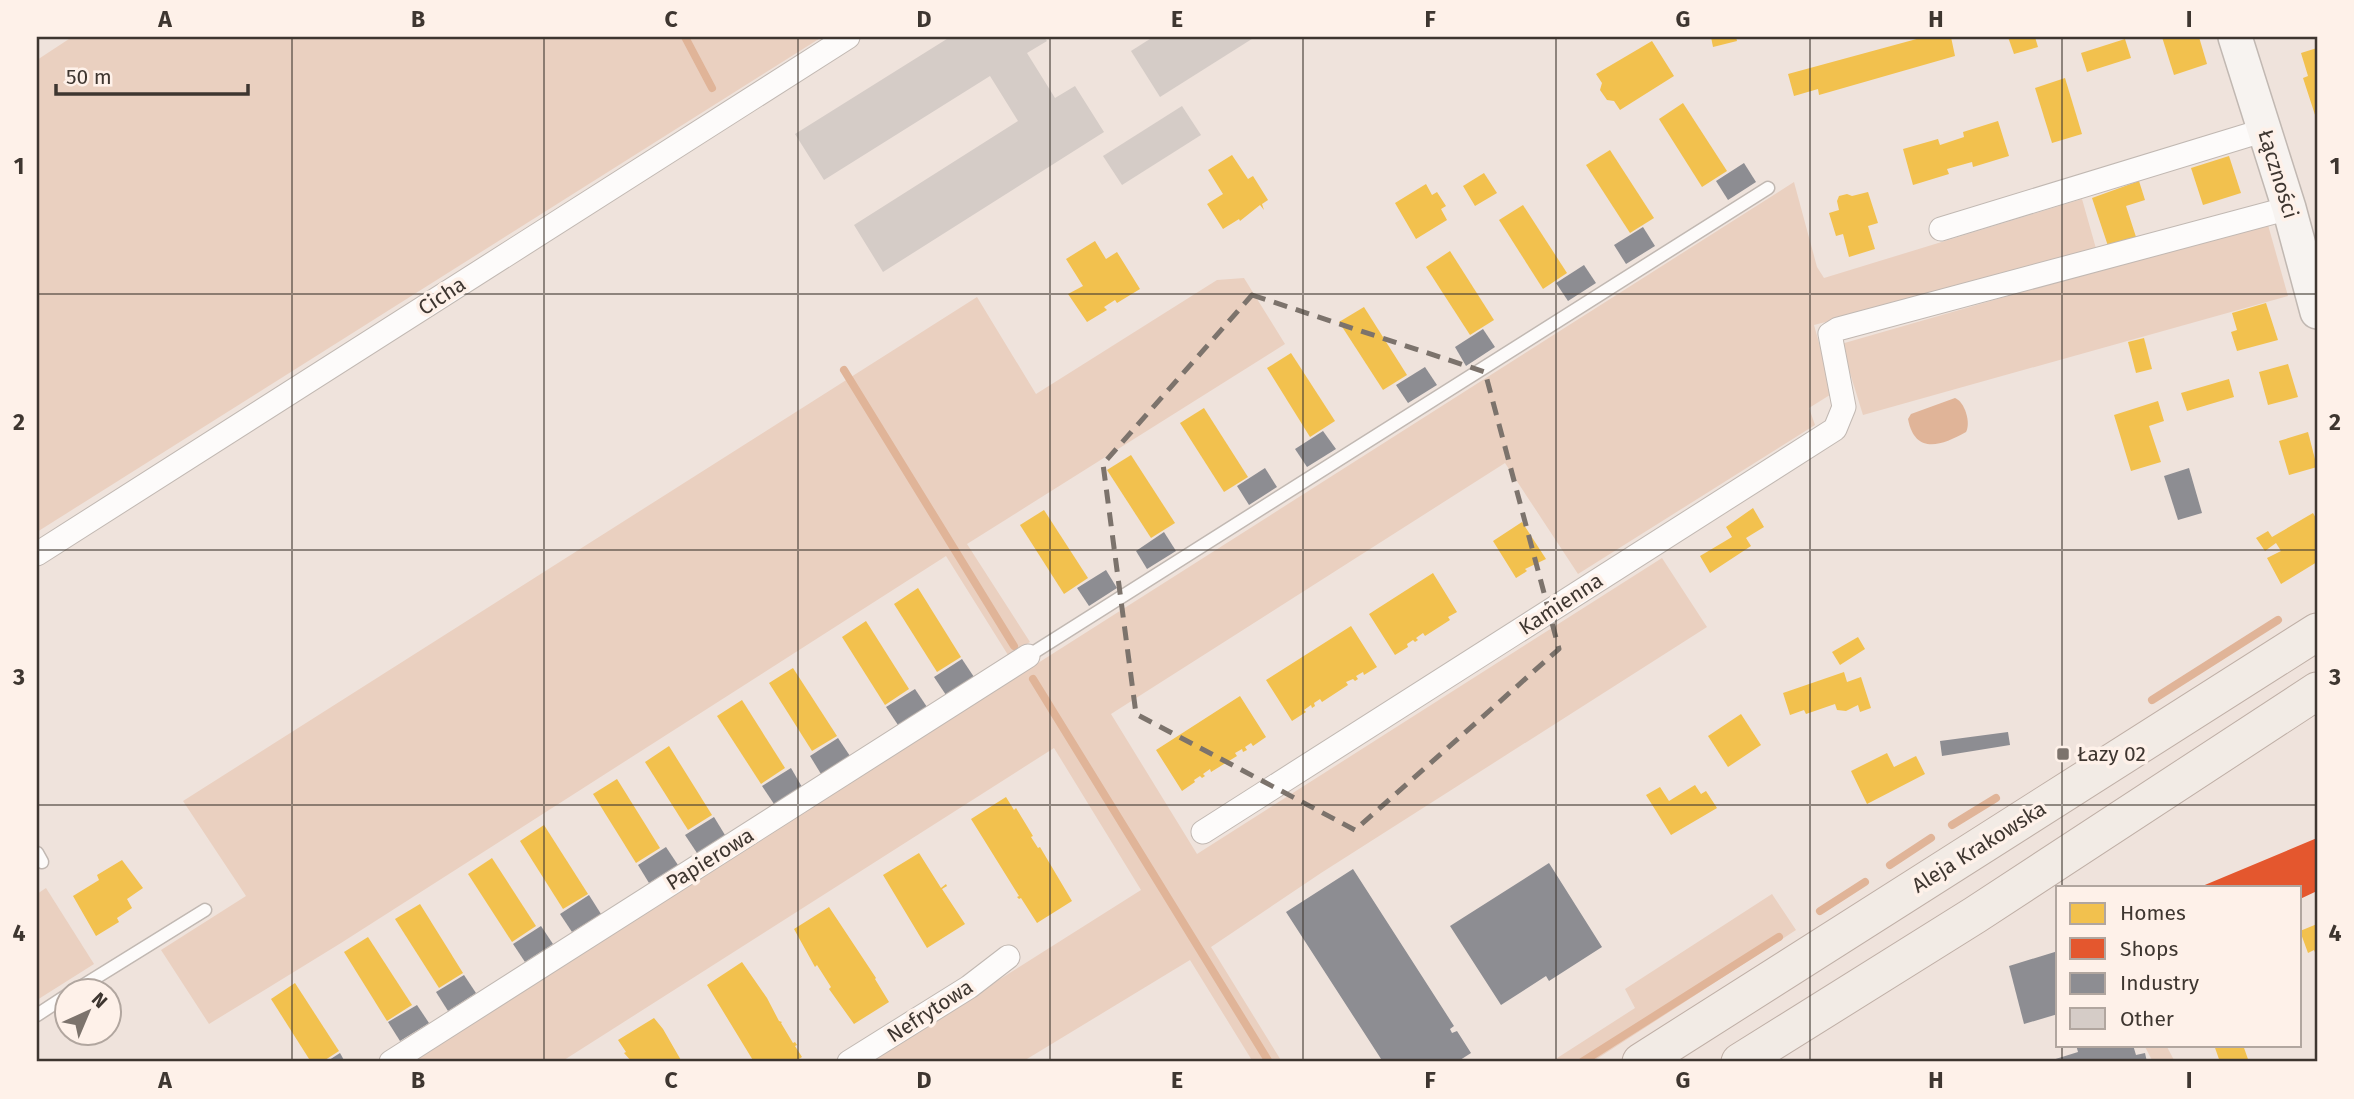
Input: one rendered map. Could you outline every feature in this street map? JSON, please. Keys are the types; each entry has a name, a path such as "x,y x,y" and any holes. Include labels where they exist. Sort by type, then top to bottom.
{"main road":[{"name":"Aleja Krakowska","path":"1641,1062 2317,632"},
{"path":"1740,1062 1975,915 2317,691"}],"street":[{"name":"Cicha","path":"37,554 848,37"},
{"name":"Łączności","path":"2235,37 2265,130 2317,312"},
{"path":"1941,229 2265,130"},
{"name":"Kamienna","path":"1203,832 1835,429 1844,407 1830,334 1853,323 2288,208"},
{"name":"Papierowa","path":"391,1062 1028,656"},
{"name":"Nefrytowa","path":"849,1062 969,987 1008,957"}],"lane":[{"path":"1028,656 1768,188"},
{"path":"99,976 205,910"},
{"path":"37,1015 52,1005"}],"highlighted area":[{"path":"1252,295 1485,372 1559,649 1355,830 1136,714 1103,464"}],"shaded area":[{"path":"72,37 822,37 37,532 37,60"},
{"path":"1794,182 1817,267 1824,278 2082,199 2097,252 1814,325 1833,393 1809,408 1815,425 1578,574 1505,463 1111,714 1197,854 1662,558 1707,627 1321,873 1211,947 1282,1062 1253,1062 1190,960 1022,1062 869,1062 1141,890 1054,748 561,1062 411,1062"},
{"path":"2268,225 2288,296 1863,415 1841,344 2102,269"},
{"path":"1244,278 1285,344 967,544 1030,642 1008,655 946,556 341,943 209,1024 161,950 246,896 183,801 977,297 1036,394 1217,280"},
{"path":"1955,398 1966,413 1966,432 1939,444 1923,443 1916,438 1908,419 1911,414"},
{"path":"46,888 94,964 75,976 52,976 52,991 37,1000 37,894"},
{"path":"1772,894 1796,930 1592,1062 1551,1062 1635,1008 1625,989"},
{"path":"2145,1046 2167,1046 2175,1062 2153,1062"}],"building: Homes":[{"path":"1711,37 1736,37 1737,41 1713,47"},
{"path":"1924,37 1951,37 1955,56 1819,95 1818,89 1794,96 1788,74"},
{"path":"2008,37 2035,37 2038,47 2014,54"},
{"path":"2162,37 2199,37 2207,64 2174,75"},
{"path":"2125,39 2131,58 2087,72 2081,53"},
{"path":"1652,41 1674,76 1620,110 1614,101 1607,100 1600,90 1602,83 1596,74"},
{"path":"2317,48 2317,121 2303,78 2308,76 2301,53"},
{"path":"2065,78 2082,134 2052,143 2035,88"},
{"path":"1683,103 1727,171 1702,187 1659,119"},
{"path":"1998,121 2009,156 1973,167 1972,162 1947,169 1949,174 1913,185 1903,149 1938,139 1940,145 1964,137 1963,132"},
{"path":"1610,150 1654,218 1630,233 1586,165"},
{"path":"1232,155 1248,179 1253,176 1268,200 1262,204 1264,210 1260,205 1240,221 1239,219 1223,229 1207,204 1223,194 1208,170"},
{"path":"2229,156 2241,193 2203,205 2191,168"},
{"path":"1484,173 1497,193 1475,206 1463,186"},
{"path":"2139,181 2145,200 2126,206 2137,240 2109,249 2092,198"},
{"path":"1426,184 1432,195 1437,192 1446,206 1441,209 1447,220 1416,239 1395,203"},
{"path":"1868,192 1878,223 1868,226 1875,249 1849,257 1843,234 1836,236 1829,213 1839,210 1839,196"},
{"path":"1523,205 1567,273 1543,289 1499,220"},
{"path":"1095,241 1106,259 1117,252 1140,289 1117,303 1115,300 1104,307 1107,310 1087,322 1068,294 1083,286 1066,259"},
{"path":"1450,251 1494,320 1470,335 1426,267"},
{"path":"2266,303 2278,340 2237,351 2231,332 2237,330 2232,313"},
{"path":"1364,307 1407,375 1383,390 1339,322"},
{"path":"2144,338 2152,369 2136,373 2128,342"},
{"path":"1291,353 1335,421 1310,437 1267,368"},
{"path":"2288,364 2298,397 2268,405 2259,372"},
{"path":"2229,379 2234,397 2187,411 2181,393"},
{"path":"2158,401 2164,421 2149,426 2161,462 2131,471 2114,415"},
{"path":"1204,408 1248,477 1224,492 1180,423"},
{"path":"2308,432 2317,467 2289,475 2279,441"},
{"path":"1131,455 1175,523 1151,538 1107,470"},
{"path":"1753,508 1764,527 1746,538 1751,546 1710,573 1700,556 1732,537 1726,527"},
{"path":"1044,510 1088,578 1064,594 1020,525"},
{"path":"2313,513 2317,520 2317,562 2281,584 2267,558 2281,551 2276,543 2265,551 2256,538 2268,531 2272,537"},
{"path":"1522,522 1546,559 1525,569 1527,571 1516,578 1493,541"},
{"path":"1433,573 1457,612 1448,617 1450,620 1425,636 1423,633 1416,638 1418,640 1413,640 1407,644 1408,647 1395,655 1369,614"},
{"path":"918,588 961,657 937,672 894,604"},
{"path":"866,621 909,689 885,705 842,637"},
{"path":"1351,626 1377,667 1364,675 1363,672 1356,676 1358,679 1355,681 1353,679 1346,682 1348,685 1322,702 1320,699 1314,703 1315,706 1312,708 1311,705 1304,710 1306,712 1292,721 1266,680"},
{"path":"1858,637 1865,649 1840,665 1832,652"},
{"path":"793,668 837,736 812,751 769,683"},
{"path":"1844,672 1847,682 1861,677 1871,708 1860,712 1858,705 1846,711 1837,710 1835,704 1806,714 1804,710 1790,715 1783,693"},
{"path":"1240,696 1266,737 1253,746 1251,743 1245,747 1247,750 1243,752 1242,749 1235,753 1237,756 1211,772 1210,769 1203,774 1205,776 1200,776 1182,791 1156,750"},
{"path":"742,700 785,768 761,784 717,716"},
{"path":"1741,714 1761,745 1728,767 1708,736"},
{"path":"669,746 712,815 688,830 645,762"},
{"path":"1887,753 1894,767 1916,756 1925,774 1867,804 1851,771"},
{"path":"617,779 660,848 636,863 593,794"},
{"path":"1695,785 1701,794 1706,791 1717,808 1671,835 1646,795 1660,787 1669,801"},
{"path":"1006,797 1014,810 1016,808 1033,836 1031,837 1038,848 1040,847 1072,901 1037,923 1021,898 1017,897 1019,896 971,819"},
{"path":"544,825 588,894 563,909 520,841"},
{"path":"919,853 941,888 946,884 942,889 965,924 927,948 883,875"},
{"path":"492,858 536,926 512,942 468,874"},
{"path":"122,860 143,888 127,899 132,908 117,918 119,922 96,936 73,896 99,880 97,875"},
{"path":"420,904 463,973 439,988 395,919"},
{"path":"829,907 889,1002 854,1024 829,989 831,987 817,965 815,967 794,929"},
{"path":"2317,924 2317,957 2314,950 2308,953 2302,930"},
{"path":"368,937 412,1005 387,1021 344,952"},
{"path":"742,962 793,1043 797,1045 795,1046 802,1057 794,1062 754,1062 707,985"},
{"path":"295,983 339,1051 322,1062 311,1062 271,999"},
{"path":"654,1018 682,1062 632,1062 624,1053 626,1052 618,1040"},
{"path":"2214,1046 2243,1046 2249,1062 2220,1062"}],"building: Shops":[{"path":"2317,838 2317,891 2302,898 2302,886 2202,886"}],"building: Industry":[{"path":"1744,163 1756,182 1728,200 1716,181"},
{"path":"1643,227 1655,246 1626,264 1614,245"},
{"path":"1584,265 1596,283 1568,301 1556,283"},
{"path":"1483,329 1495,347 1466,366 1455,347"},
{"path":"1425,367 1437,385 1408,403 1396,385"},
{"path":"1323,431 1336,449 1307,467 1295,449"},
{"path":"1265,468 1277,487 1249,505 1237,486"},
{"path":"2189,468 2202,513 2178,520 2164,476"},
{"path":"1164,532 1176,551 1147,569 1136,551"},
{"path":"1106,570 1117,588 1089,606 1077,588"},
{"path":"962,659 974,677 946,695 934,677"},
{"path":"915,689 927,707 898,725 886,707"},
{"path":"2008,732 2010,745 1942,756 1940,741"},
{"path":"838,738 850,756 821,774 810,756"},
{"path":"791,768 802,787 774,804 762,786"},
{"path":"714,817 725,835 697,853 685,835"},
{"path":"666,847 678,865 649,883 638,865"},
{"path":"1549,863 1602,947 1549,981 1546,976 1501,1005 1450,926"},
{"path":"1353,869 1454,1026 1450,1029 1452,1033 1457,1031 1471,1053 1457,1062 1383,1062 1286,912"},
{"path":"589,895 601,914 572,932 560,914"},
{"path":"541,926 553,944 525,962 513,944"},
{"path":"2056,952 2056,1015 2024,1024 2009,966"},
{"path":"464,975 476,993 448,1011 436,992"},
{"path":"417,1005 429,1023 400,1041 388,1022"},
{"path":"2076,1046 2133,1046 2136,1055 2145,1053 2147,1062 2046,1062 2078,1052"},
{"path":"340,1053 345,1062 326,1062"}],"building: Other":[{"path":"950,37 1044,37 1047,41 1027,53 1055,98 1075,86 1104,132 883,272 854,225 1018,121 990,76 824,180 795,134"},
{"path":"1153,37 1255,37 1160,97 1131,51"},
{"path":"1182,106 1201,135 1122,185 1103,156"}],"waterway":[{"path":"685,37 712,88"},
{"path":"844,370 1014,646"},
{"path":"2152,700 2278,620"},
{"path":"1033,679 1269,1062"},
{"path":"1952,825 1996,798"},
{"path":"1890,865 1931,838"},
{"path":"1820,911 1865,882"},
{"path":"1582,1062 1779,937"}],"place":[{"name":"Łazy 02","path":"2063,754"}]}
